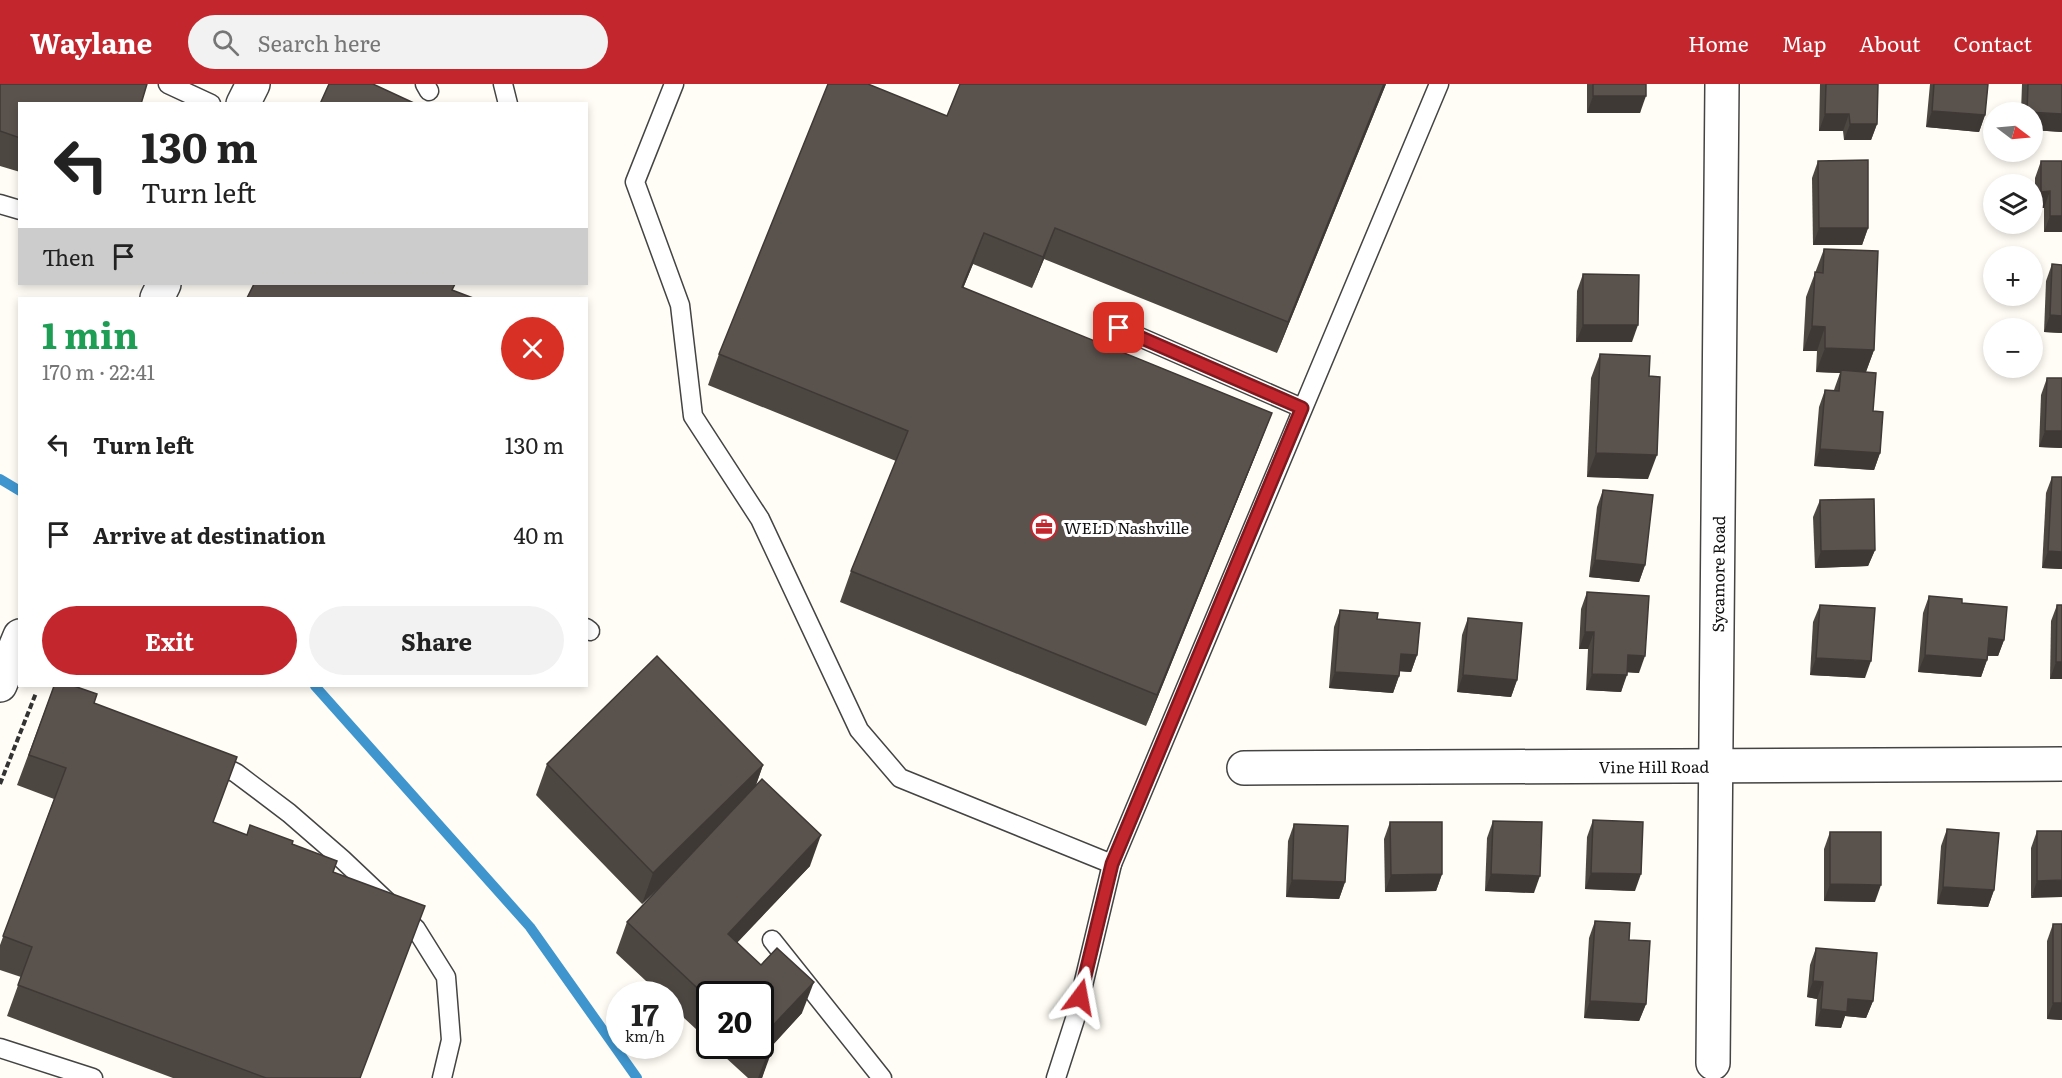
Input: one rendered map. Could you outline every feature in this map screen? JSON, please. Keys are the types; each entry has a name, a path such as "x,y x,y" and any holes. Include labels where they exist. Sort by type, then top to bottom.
{"street":[{"path":"244,102 253,84"},
{"name":"Sycamore Road","path":"1713,1063 1722,84"},
{"path":"7,672 18,642"},
{"name":"Vine Hill Road","path":"1244,768 2062,764"}],"lane":[{"path":"168,84 207,102"},
{"path":"503,84 508,102"},
{"path":"674,84 634,182 680,305 693,416 759,519 859,730 900,778 1112,864"},
{"path":"1056,1078 1075,1019 1112,864 1439,84"},
{"path":"0,204 18,209"},
{"path":"1119,328 1302,408"},
{"path":"195,753 236,773 289,813 416,930 446,977 451,1040 442,1078"},
{"path":"772,940 882,1078"},
{"path":"0,1048 93,1078"}],"path":[{"path":"0,784 39,687"}],"building":[{"path":"0,84 147,84 142,102 18,102 18,137 0,131"},
{"path":"329,84 373,84 412,102 321,102"},
{"path":"828,84 868,84 947,116 960,84 1384,84 1288,322 1055,228 1043,257 984,233 962,287 1272,413 1157,695 851,571 908,431 719,354"},
{"path":"1593,84 1646,84 1646,96 1593,96"},
{"path":"1826,84 1878,84 1877,124 1850,124 1849,114 1825,114"},
{"path":"1934,84 1988,84 1986,102 1983,102 1983,115 1932,111"},
{"path":"2028,84 2062,84 2062,114 2043,113 2043,102 2027,102"},
{"path":"1868,160 1868,228 1819,228 1818,161"},
{"path":"2062,161 2062,216 2050,216 2050,191 2043,192 2043,174 2041,174 2041,162"},
{"path":"1824,249 1878,251 1874,350 1825,348 1825,327 1812,326 1815,272 1823,273"},
{"path":"2052,264 2062,265 2062,316 2050,315"},
{"path":"1583,274 1639,275 1638,325 1583,325"},
{"path":"254,285 454,285 452,290 470,297 248,297"},
{"path":"1600,354 1650,356 1649,376 1660,377 1657,455 1596,453"},
{"path":"1841,370 1876,373 1873,411 1883,412 1880,453 1820,449 1825,390 1839,391"},
{"path":"2047,378 2062,378 2062,431 2045,431"},
{"path":"2052,477 2062,477 2062,552 2048,551"},
{"path":"1603,490 1653,495 1645,565 1595,560"},
{"path":"1874,499 1875,550 1821,551 1820,500"},
{"path":"1587,592 1649,596 1645,656 1628,655 1627,675 1592,674 1594,632 1585,632"},
{"path":"1929,596 1962,599 1962,603 2007,607 2004,640 1989,638 1987,660 1925,655"},
{"path":"1820,605 1875,608 1871,661 1816,658"},
{"path":"2057,605 2062,605 2062,662 2056,662"},
{"path":"1340,610 1378,613 1377,619 1420,623 1417,655 1401,654 1399,676 1335,672"},
{"path":"1468,618 1522,623 1517,680 1463,675"},
{"path":"657,656 763,765 653,873 547,764"},
{"path":"54,687 77,687 97,694 94,703 237,757 213,822 247,835 250,825 293,841 292,844 337,861 333,872 425,906 360,1078 266,1078 18,985 32,947 3,936 66,768 29,755"},
{"path":"762,779 821,835 728,934 761,965 777,948 814,982 774,1024 774,981 696,981 696,987 627,922"},
{"path":"1593,820 1643,822 1641,874 1591,873"},
{"path":"1493,821 1542,822 1540,876 1491,874"},
{"path":"1390,822 1442,822 1442,874 1391,875"},
{"path":"1294,824 1348,826 1345,882 1292,880"},
{"path":"1947,829 1999,833 1994,890 1943,887"},
{"path":"2037,831 2062,831 2062,880 2037,881"},
{"path":"1830,832 1881,832 1881,885 1830,884"},
{"path":"1595,921 1630,923 1629,940 1650,941 1646,1004 1590,1001"},
{"path":"2053,924 2062,924 2062,1003 2053,1003"},
{"path":"1816,948 1877,953 1873,1001 1848,999 1847,1012 1821,1009 1823,982 1813,981"}],"waterway":[{"path":"0,479 18,490"},
{"path":"316,687 530,927 637,1078"}],"place":[{"name":"WELD Nashville","path":"1044,527"}],"route":[{"path":"1080,997 1112,864 1302,408 1119,328"}]}
